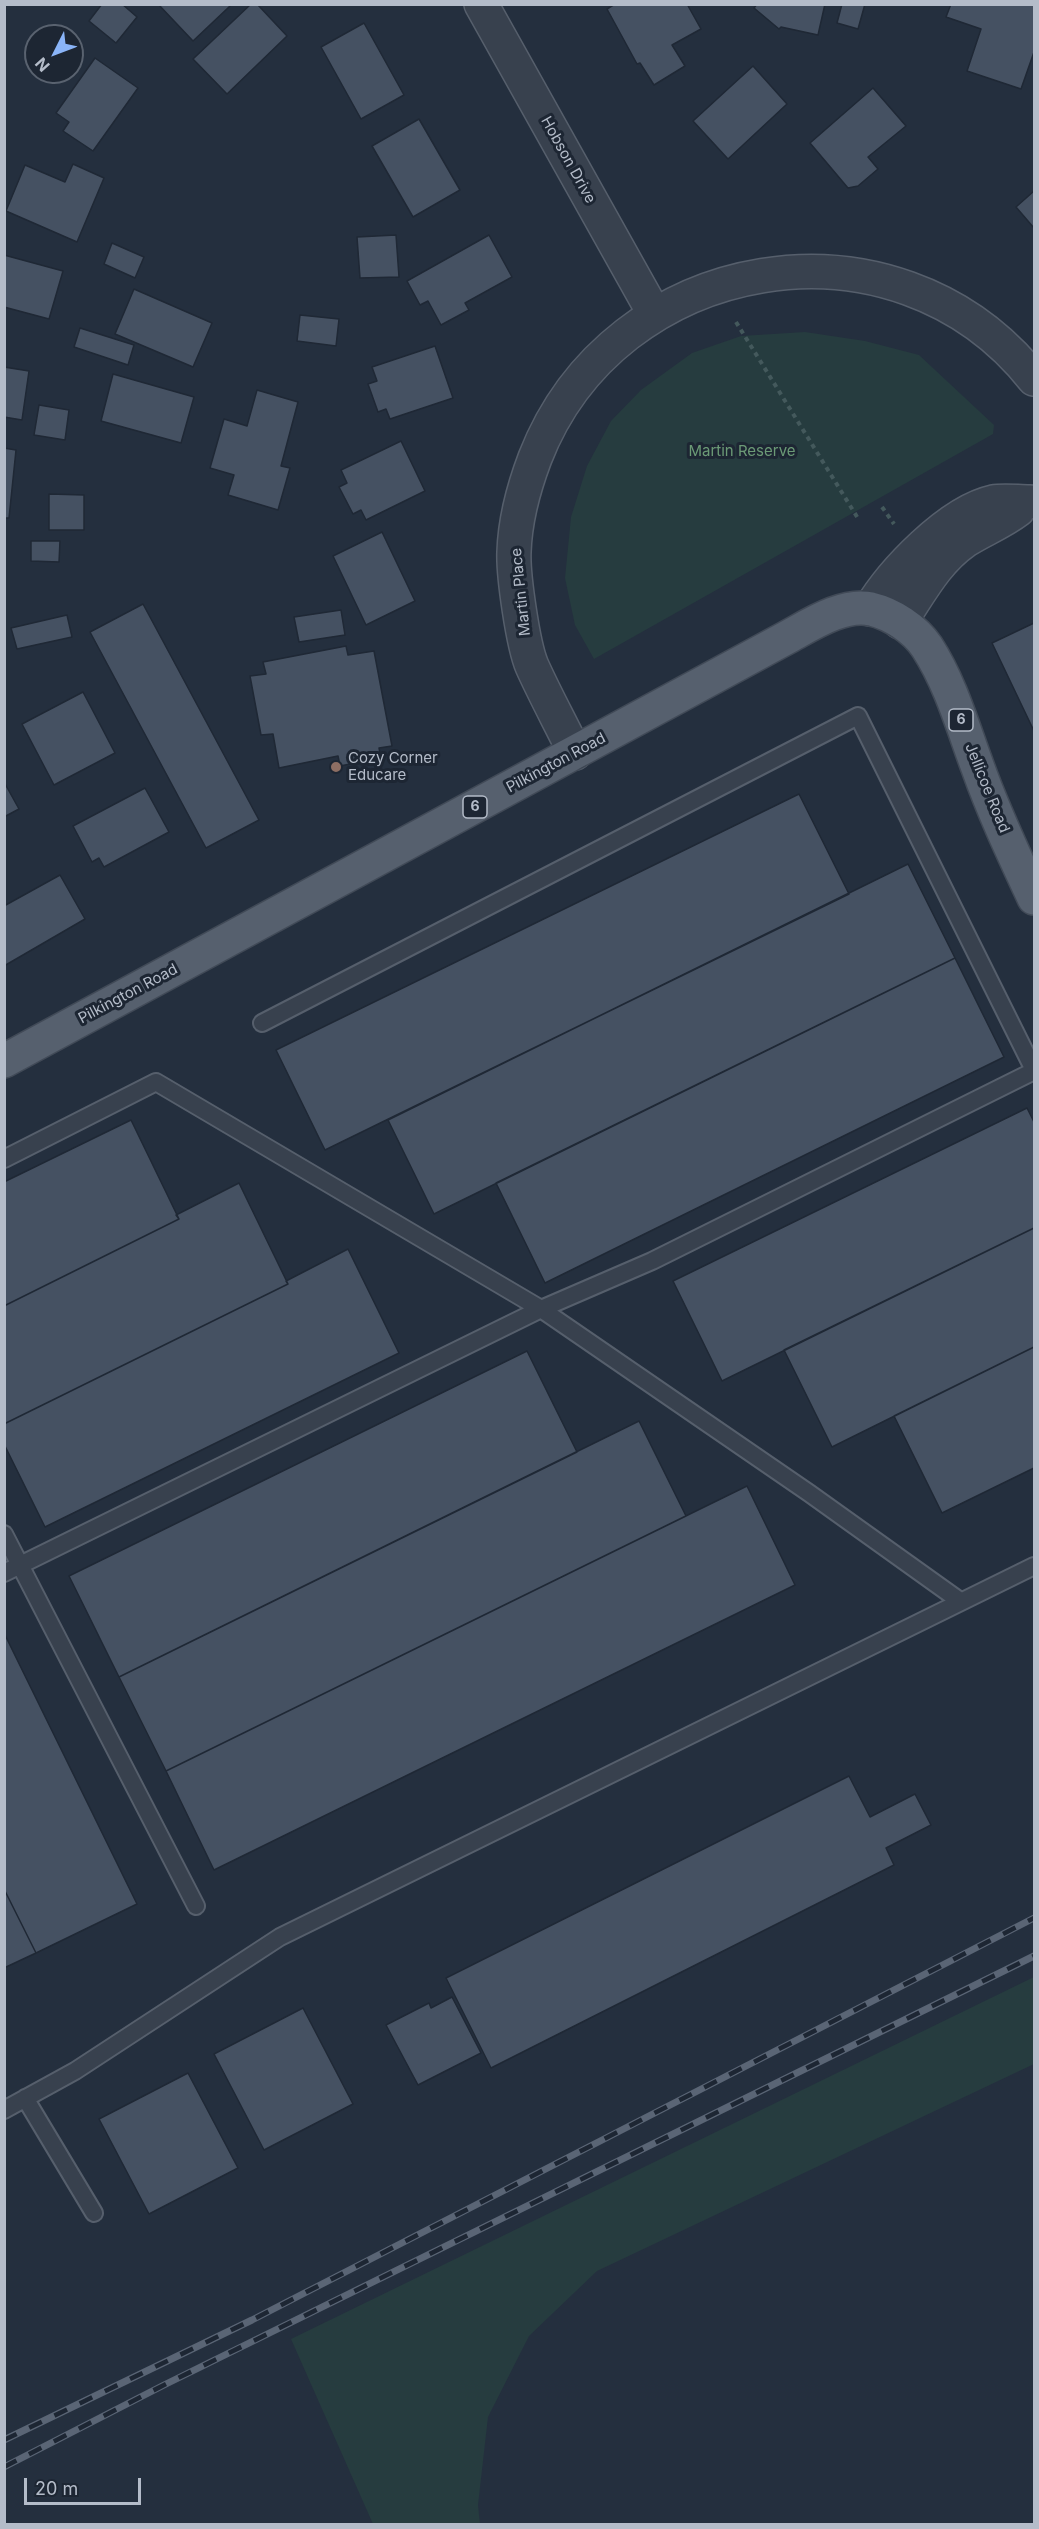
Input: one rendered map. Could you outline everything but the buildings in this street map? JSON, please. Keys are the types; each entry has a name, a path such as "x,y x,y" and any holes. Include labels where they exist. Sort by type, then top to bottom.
{"main road":[{"name":"Pilkington Road","path":"4,1061 824,618 849,610 870,609"},
{"name":"6","path":"870,609 900,621"},
{"name":"Jellicoe Road","path":"900,621 926,646 940,671 1003,830 1032,885"}],"street":[{"name":"Hobson Drive","path":"481,4 655,315"},
{"name":"Martin Place","path":"575,753 531,663 520,608 513,552 523,489 546,431 581,380 610,348 655,315 716,286 766,274 803,271 867,277 922,295 963,316 1002,345 1035,379"},
{"path":"870,609 879,594 916,553 953,521 993,502 1032,501"},
{"path":"900,621 934,569 963,542 1002,522 1032,501"}],"lane":[{"path":"4,1573 540,1309 652,1261 1035,1070 858,716 262,1023"},
{"path":"4,1159 156,1082 540,1309 809,1493 960,1601"},
{"path":"4,1534 196,1906"},
{"path":"4,2110 75,2071 280,1937 1035,1566"},
{"path":"25,2098 94,2213"}],"path":[{"path":"732,316 859,520"}],"green space":[{"name":"Martin Reserve","path":"805,332 865,341 919,355 994,425 993,434 594,659 575,625 565,578 571,517 587,466 611,421 641,390 692,353 741,336"},
{"path":"1034,1977 1034,2064 597,2271 529,2336 488,2417 478,2505 480,2524 373,2524 291,2339"}],"railway":[{"path":"4,2440 252,2320 1034,1918"},
{"path":"4,2467 164,2385 1034,1956"}],"place":[{"name":"Cozy Corner Educare","path":"336,767"}]}
